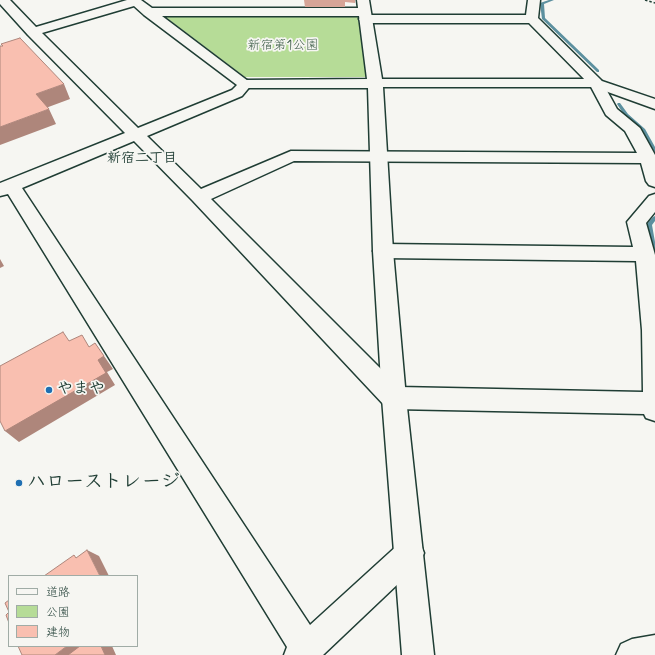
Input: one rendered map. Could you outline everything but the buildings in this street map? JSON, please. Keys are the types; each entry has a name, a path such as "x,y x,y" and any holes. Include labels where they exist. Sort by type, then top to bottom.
{"street":[{"path":"3,0 33,32 199,197 394,398 655,402"},
{"path":"268,12 271,0"},
{"path":"532,19 534,0"},
{"path":"33,32 134,1 245,84 596,83 655,104"},
{"path":"364,11 375,83 383,251 394,398 410,552 418,655"},
{"path":"148,12 364,11 532,19 596,83 611,112 632,128 648,158 655,181"},
{"path":"245,84 237,93 5,188 304,652 410,552"},
{"path":"199,197 291,156 379,158 648,158"},
{"path":"655,200 636,222 645,254 654,330 655,410"},
{"path":"383,251 645,254"},
{"path":"632,655 655,651"}],"path":[{"path":"645,0 655,3"}],"green space":[{"name":"新宿第1公園","path":"163,15 358,15 366,77 245,77"}],"waterway":[{"path":"552,0 542,3 543,18 598,71"},
{"path":"619,104 626,115 643,130 655,151"},
{"path":"655,218 649,225 655,255"}],"place":[{"name":"やまや","path":"49,390"},
{"name":"ハローストレージ","path":"19,483"}],"district":[{"name":"新宿二丁目","path":"142,159"}]}
